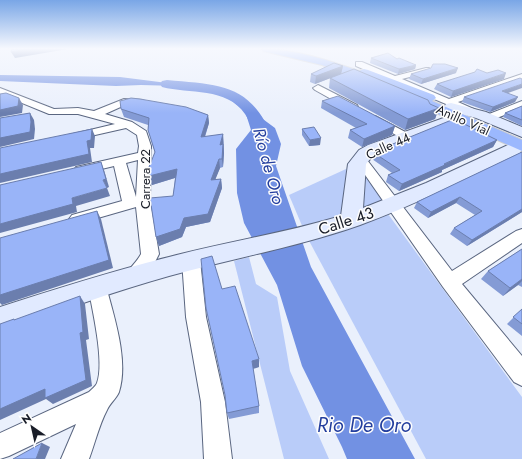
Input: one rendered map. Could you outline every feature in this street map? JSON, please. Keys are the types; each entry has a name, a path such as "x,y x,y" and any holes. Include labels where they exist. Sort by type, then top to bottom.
{"highway":[{"name":"Anillo Víal","path":"346,70 520,143"},
{"name":"Anillo Víal","path":"361,70 451,109"}],"street":[{"path":"394,79 425,70"},
{"path":"354,73 394,79 419,89 451,109 520,143"},
{"path":"354,73 374,84 451,109 484,117 520,143"},
{"path":"451,109 522,77"},
{"path":"331,83 318,88 407,137"},
{"path":"419,89 433,85"},
{"name":"Carrera 22","path":"0,91 53,112 78,111 95,114 128,124 142,132 145,146 136,202 170,260 196,317 213,402 218,459"},
{"path":"0,99 15,96"},
{"path":"95,114 130,101 150,104"},
{"path":"484,117 522,104"},
{"name":"Calle 44","path":"351,220 357,164 360,159 374,150 407,137 451,109"},
{"path":"33,116 53,112"},
{"path":"63,139 128,124"},
{"name":"Calle 43","path":"0,320 97,286 136,275 170,260 243,249 351,220 393,205 520,143"},
{"path":"67,173 144,155"},
{"path":"360,159 450,282 522,374"},
{"path":"61,224 136,202 119,161"},
{"path":"450,282 522,235"},
{"path":"75,459 98,401 107,391 111,376 108,335 97,286"},
{"path":"0,447 98,401"}],"shaded area":[{"path":"361,168 387,202 355,209"},
{"path":"346,169 346,214 303,228 289,195"},
{"path":"388,214 522,397 522,459 426,459 307,237"},
{"path":"249,257 256,284 277,297 290,371 329,459 284,459 234,261"}],"water":[{"name":"Rio De Oro","path":"0,75 120,77 225,91 275,128 281,144 276,166 311,267 415,459 347,459 302,366 277,285 244,223 237,193 236,149 251,130 245,111 224,95 179,86 116,86 0,81"}],"building":[{"path":"318,70 331,70 316,76 311,74"},
{"path":"350,70 357,70 428,100 430,104 439,108 408,119 330,78"},
{"path":"423,70 450,70 423,79 411,74"},
{"path":"476,70 481,70 487,73 499,70 506,73 453,91 437,84"},
{"path":"520,78 522,79 522,84 502,91 518,97 493,107 464,97"},
{"path":"6,93 19,98 18,106 0,110 0,94"},
{"path":"338,96 395,126 364,139 350,130 367,124 322,101"},
{"path":"131,98 186,107 208,115 201,137 223,134 220,145 223,144 222,159 219,159 211,180 221,179 208,214 184,218 180,229 156,237 150,198 173,196 177,169 149,176 149,167 155,152 148,130 149,118 121,109 120,101"},
{"path":"522,106 522,120 505,113"},
{"path":"30,113 30,132 0,138 0,118"},
{"path":"454,119 497,140 402,184 388,175 400,170 374,153 383,148"},
{"path":"314,127 321,138 310,140 302,129"},
{"path":"92,129 91,140 87,141 89,154 0,174 0,148"},
{"path":"522,152 522,209 472,240 454,228 482,211 460,197 431,212 417,202"},
{"path":"101,162 106,179 103,180 107,188 72,198 73,204 0,224 0,185"},
{"path":"97,211 109,260 0,295 0,238"},
{"path":"522,249 522,279 510,288 488,271"},
{"path":"212,256 222,289 235,286 259,359 252,361 259,406 227,413 225,395 206,308 201,259"},
{"path":"80,296 83,332 80,333 86,380 45,398 45,389 0,409 0,324"},
{"path":"522,309 522,324 513,317"},
{"path":"42,443 36,459 13,459"}],"waterway":[{"name":"Río de Oro","path":"167,84 200,87 228,94 251,110 259,123 265,141"}]}
